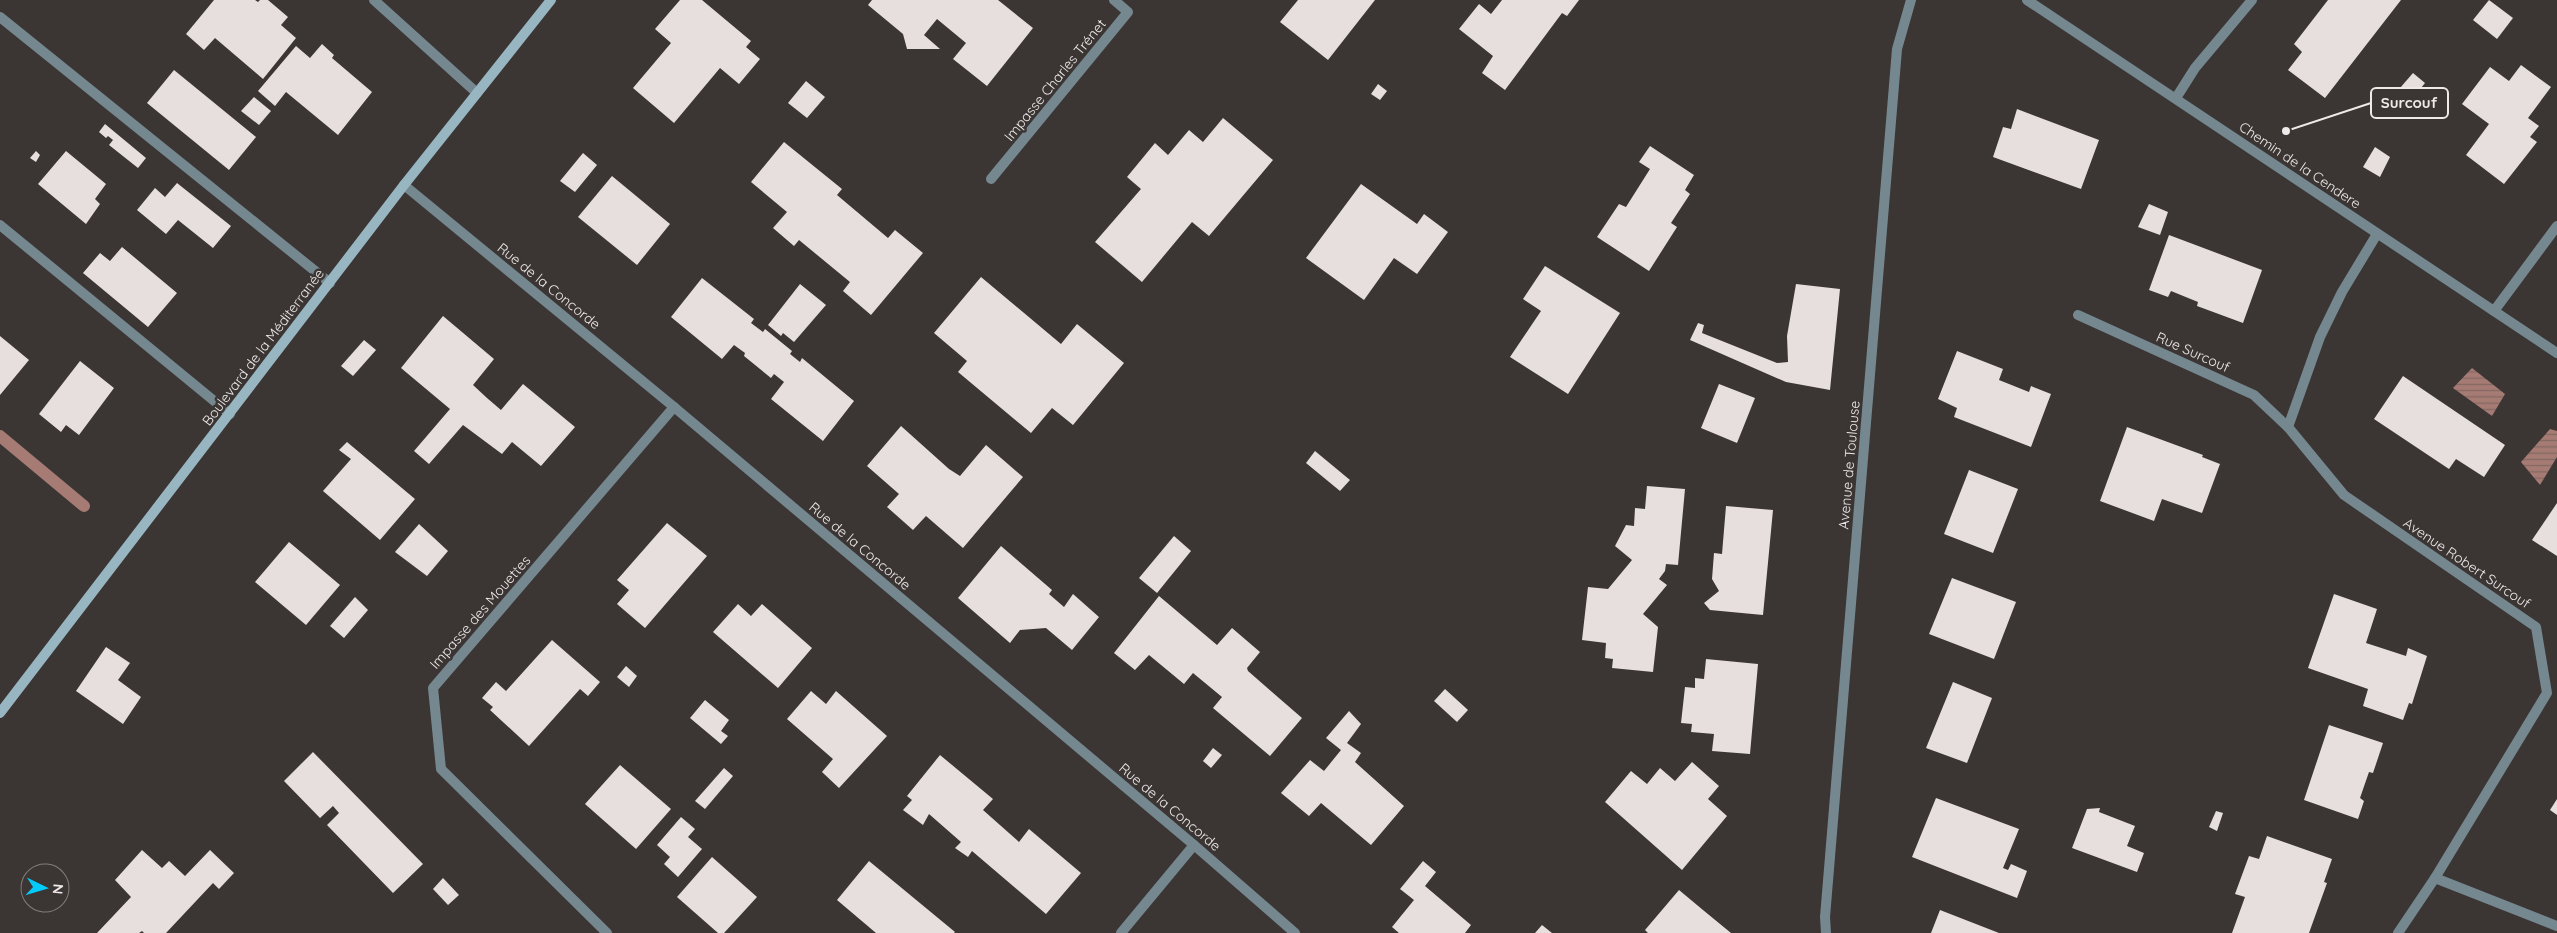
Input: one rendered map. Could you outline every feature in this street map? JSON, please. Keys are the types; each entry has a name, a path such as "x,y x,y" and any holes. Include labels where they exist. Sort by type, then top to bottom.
{"main road":[{"name":"Boulevard de la Méditerranée","path":"0,713 404,185 551,0"}],"street":[{"path":"374,0 477,93"},
{"name":"Impasse Charles Trénet","path":"991,179 1128,12 1114,0"},
{"name":"Avenue de Toulouse","path":"1826,933 1825,917 1897,49 1911,0"},
{"name":"Chemin de la Cendere","path":"2027,0 2557,353"},
{"path":"2176,98 2195,68 2252,0"},
{"path":"0,17 330,283"},
{"name":"Rue de la Concorde","path":"404,185 674,407 1194,845 1295,933"},
{"path":"0,225 230,414"},
{"path":"2494,311 2557,226"},
{"path":"2288,427 2320,337 2342,292 2377,234"},
{"name":"Rue Surcouf","path":"2078,315 2254,395 2288,427"},
{"name":"Impasse des Mouettes","path":"607,933 440,769 433,688 674,407"},
{"name":"Avenue Robert Surcouf","path":"2288,427 2344,495 2536,627 2547,694 2435,878 2398,933"},
{"path":"1121,933 1194,845"},
{"path":"2435,878 2557,926"}],"shaded area":[{"path":"2472,368 2505,394 2492,416 2453,388"},
{"path":"2550,429 2557,431 2557,457 2540,485 2521,462"}],"building":[{"path":"214,0 255,0 258,2 260,0 268,0 288,17 281,25 296,38 263,79 215,38 204,50 186,34"},
{"path":"680,0 702,0 751,41 746,47 760,59 739,84 720,68 674,123 633,88 671,43 655,29"},
{"path":"872,0 998,0 1033,28 987,86 953,59 966,43 937,19 924,35 940,49 907,49 903,34 868,5"},
{"path":"1298,0 1375,0 1328,60 1280,22"},
{"path":"1502,0 1579,0 1567,16 1562,13 1505,90 1482,73 1493,56 1459,29 1479,4 1491,14"},
{"path":"2328,0 2401,0 2325,98 2288,70 2302,52 2294,44"},
{"path":"2489,0 2513,18 2497,39 2473,20"},
{"path":"322,44 334,55 332,58 372,92 338,135 286,92 275,106 258,91 296,46 310,58"},
{"path":"2521,65 2551,87 2528,118 2539,126 2530,137 2537,142 2504,184 2466,155 2489,124 2462,104 2490,67 2509,81"},
{"path":"174,70 256,137 229,170 147,103"},
{"path":"2413,73 2425,83 2413,98 2400,88"},
{"path":"806,81 825,97 807,118 788,103"},
{"path":"1378,84 1387,91 1380,100 1371,94"},
{"path":"254,97 271,111 259,125 241,111"},
{"path":"2017,109 2099,140 2081,189 1993,157 2003,127 2011,129"},
{"path":"1223,118 1273,160 1209,236 1192,222 1142,282 1095,242 1141,189 1127,177 1155,143 1168,155 1189,130 1203,142"},
{"path":"105,124 146,158 138,168 109,145 113,140 108,136 106,138 99,132"},
{"path":"784,142 842,189 837,195 888,238 895,230 923,253 871,315 843,291 850,282 799,240 794,246 773,228 787,212 751,182"},
{"path":"1650,146 1694,175 1685,190 1690,194 1671,223 1677,227 1649,271 1597,237 1619,204 1626,207 1650,169 1639,162"},
{"path":"2375,147 2390,157 2380,177 2363,167"},
{"path":"36,151 40,155 36,162 30,158"},
{"path":"66,151 106,184 95,199 100,204 86,224 38,184"},
{"path":"583,153 597,165 575,192 560,181"},
{"path":"612,176 670,224 637,265 578,217"},
{"path":"177,183 231,226 213,248 178,220 166,234 137,210 155,188 165,197"},
{"path":"1361,184 1417,224 1424,214 1448,232 1417,274 1394,258 1364,300 1306,258"},
{"path":"2149,204 2168,212 2160,235 2138,227"},
{"path":"2169,235 2262,270 2243,323 2197,306 2198,302 2171,291 2168,297 2149,290"},
{"path":"122,247 177,293 148,327 83,273 100,253 110,261"},
{"path":"1545,266 1620,313 1568,394 1510,357 1541,311 1523,299"},
{"path":"981,277 1061,344 1077,324 1124,363 1073,425 1052,408 1031,433 958,372 967,361 934,333"},
{"path":"702,278 754,319 751,323 763,332 765,329 792,351 790,354 800,362 802,358 854,401 823,441 771,399 784,382 774,374 771,378 744,356 745,353 734,345 722,359 671,317"},
{"path":"800,284 826,305 794,342 783,333 781,336 768,325"},
{"path":"1796,284 1840,289 1830,390 1786,382 1690,340 1698,323 1704,325 1702,333 1777,363 1788,362 1787,336"},
{"path":"443,316 494,359 473,385 501,410 523,384 575,427 541,466 512,442 502,454 463,425 429,464 414,451 450,409 401,368"},
{"path":"0,336 29,360 0,395"},
{"path":"364,340 376,350 353,376 341,366"},
{"path":"1957,351 2003,369 1999,380 2029,392 2031,386 2051,394 2031,447 1954,417 1957,408 1938,399"},
{"path":"80,361 114,388 79,435 66,425 61,432 39,414"},
{"path":"2403,376 2505,445 2484,477 2456,459 2449,469 2374,419"},
{"path":"1719,384 1755,398 1737,443 1701,428"},
{"path":"901,426 949,469 960,476 986,445 1023,477 963,548 926,516 913,530 887,507 899,494 867,466"},
{"path":"2127,427 2203,455 2202,457 2220,464 2202,513 2162,499 2154,521 2100,501"},
{"path":"347,442 415,499 380,540 323,491 351,459 339,450"},
{"path":"1315,451 1350,480 1340,491 1306,463"},
{"path":"1969,470 2018,489 1993,553 1944,534"},
{"path":"1647,486 1685,489 1678,565 1666,564 1665,571 1659,579 1667,585 1643,614 1658,627 1653,672 1612,668 1613,659 1605,658 1606,643 1582,640 1588,587 1608,589 1632,560 1615,546 1626,525 1634,526 1635,508 1645,509"},
{"path":"2557,503 2557,556 2532,540"},
{"path":"1726,506 1773,510 1763,615 1710,610 1704,603 1719,591 1712,579 1714,553 1722,554"},
{"path":"667,523 707,556 645,628 617,604 629,590 617,580"},
{"path":"419,524 448,551 427,576 395,552"},
{"path":"1174,536 1191,551 1157,593 1139,578"},
{"path":"289,542 340,585 306,625 255,582"},
{"path":"1001,546 1052,590 1049,594 1064,607 1073,594 1099,617 1072,650 1046,628 1020,630 1010,643 958,598"},
{"path":"1952,578 2016,602 1994,659 1929,634"},
{"path":"2334,594 2377,609 2366,643 2406,656 2408,648 2427,656 2412,704 2409,703 2403,720 2363,706 2368,689 2308,668"},
{"path":"1159,596 1217,645 1232,628 1260,652 1247,668 1248,671 1302,718 1270,756 1213,708 1222,697 1193,673 1184,684 1149,655 1135,670 1114,653"},
{"path":"355,597 368,610 344,638 330,626"},
{"path":"738,604 751,616 762,604 812,648 778,688 713,632"},
{"path":"552,640 600,682 588,696 580,689 529,746 490,710 493,707 482,698 496,682 506,691"},
{"path":"106,647 130,663 118,680 141,697 123,724 76,691"},
{"path":"1706,659 1758,664 1750,754 1712,751 1714,734 1691,732 1692,724 1681,723 1685,687 1695,688 1695,678 1704,679"},
{"path":"626,666 637,676 629,687 617,677"},
{"path":"1953,682 1992,698 1967,763 1926,748"},
{"path":"1445,689 1468,710 1457,722 1434,701"},
{"path":"811,691 826,704 836,691 887,736 839,788 822,772 833,759 787,719"},
{"path":"705,700 729,720 721,731 728,736 721,744 690,718"},
{"path":"1349,711 1361,724 1347,743 1361,753 1355,762 1404,806 1371,845 1321,803 1309,816 1281,793 1310,760 1324,771 1341,750 1326,738"},
{"path":"2329,725 2383,743 2373,773 2369,772 2360,798 2364,801 2358,819 2304,800"},
{"path":"1213,748 1222,755 1211,768 1203,761"},
{"path":"313,752 423,864 393,893 327,825 339,813 333,806 320,818 284,781"},
{"path":"940,755 993,799 983,810 1019,842 1029,829 1081,873 1046,914 972,851 968,857 955,848 961,842 929,814 923,825 903,810 912,800 907,796"},
{"path":"1692,762 1719,786 1708,799 1727,816 1682,870 1605,802 1631,771 1647,784 1660,768 1675,781"},
{"path":"620,765 671,809 636,849 585,804"},
{"path":"724,768 733,776 705,809 695,801"},
{"path":"1936,798 2019,829 2003,868 2008,870 2011,864 2027,871 2017,898 1912,857"},
{"path":"2557,799 2557,815 2550,810"},
{"path":"2100,808 2099,812 2135,826 2127,846 2144,853 2137,872 2072,848 2087,809"},
{"path":"2216,811 2223,813 2217,831 2209,827"},
{"path":"681,817 695,829 688,837 702,849 678,877 664,864 670,857 657,845"},
{"path":"2267,836 2332,859 2324,882 2327,883 2309,933 2232,933 2245,897 2235,894 2249,856 2259,859"},
{"path":"142,850 162,868 169,861 185,876 210,850 234,873 219,889 213,883 166,933 144,933 142,931 139,933 97,933 131,897 115,880"},
{"path":"712,857 757,897 724,933 718,933 677,897"},
{"path":"869,861 955,932 876,933 837,900"},
{"path":"1423,861 1436,872 1425,886 1471,925 1465,933 1399,933 1392,927 1414,900 1400,889"},
{"path":"443,878 459,895 448,905 433,889"},
{"path":"1679,890 1731,933 1648,933 1645,930"},
{"path":"1940,910 1999,933 1931,933"},
{"path":"1542,925 1552,933 1535,933"}],"waterway":[{"path":"0,436 84,506"}],"place":[{"name":"Surcouf","path":"2286,131"}]}
